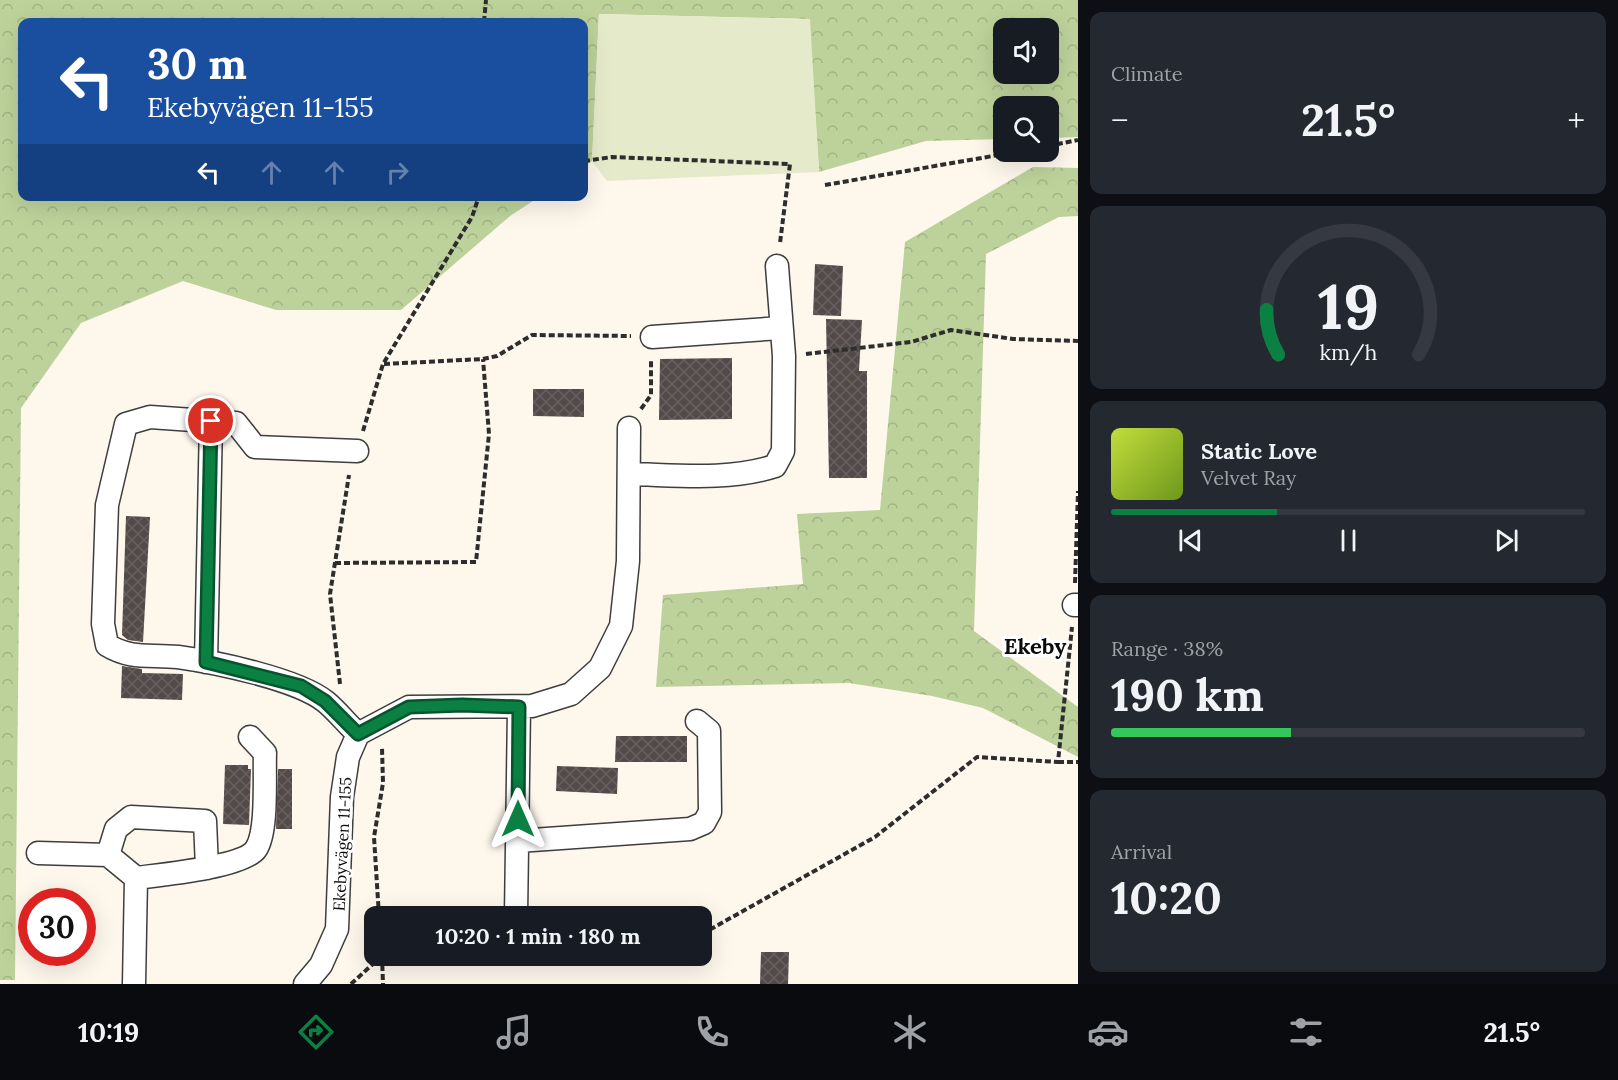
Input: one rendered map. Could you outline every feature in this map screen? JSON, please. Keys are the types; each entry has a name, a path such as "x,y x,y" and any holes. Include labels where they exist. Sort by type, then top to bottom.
{"street":[{"path":"628,474 707,476 758,471 775,466 783,452 784,356 777,266"},
{"path":"652,336 781,328"},
{"path":"357,451 255,447 236,423 150,417 126,424 107,505 103,624 107,645 123,655 178,657 301,686 365,730 409,707 462,705 519,707 571,694 600,669 621,626 628,561 629,428"},
{"path":"206,662 211,421"},
{"path":"516,906 519,707"},
{"path":"518,841 690,829 704,823 710,812 710,731 697,721"},
{"name":"Ekebyvägen 11-155","path":"305,984 321,965 337,929 342,797 348,757 365,730"},
{"path":"38,853 108,855 136,878 207,868 247,858 260,841 265,753 250,737"},
{"path":"108,855 116,829 131,817 205,821 207,868"},
{"path":"134,984 136,878"}],"path":[{"path":"484,18 486,0"},
{"path":"1059,144 1078,140"},
{"path":"825,185 993,156"},
{"path":"588,160 612,157 790,164 777,266"},
{"path":"347,693 340,685 330,594 348,476 383,364 472,217 477,201"},
{"path":"784,356 911,342 951,330 1013,339 1078,341"},
{"path":"383,364 483,359 497,356 532,336 652,336 651,395 629,428"},
{"path":"335,563 476,562 489,434 483,359"},
{"path":"1058,762 1076,605 1078,491"},
{"path":"365,730 381,742 384,783 374,837 378,906"},
{"path":"712,928 875,837 977,757 1078,762"},
{"path":"351,984 371,966"},
{"path":"382,966 383,984"}],"green space":[{"path":"0,0 1078,0 1078,137 1059,138 1059,96 993,96 993,139 926,141 819,172 809,19 599,14 592,161 588,164 588,18 18,18 18,201 533,201 510,216 401,310 276,310 183,281 81,323 21,408 15,980 0,980"},
{"path":"599,14 810,19 819,172 607,181 592,161"},
{"path":"1033,167 1078,168 1078,216 1059,217 986,254 974,631 1078,707 1078,757 983,708 932,696 849,683 656,687 663,595 803,584 797,514 880,510 905,242"}],"building":[{"path":"815,264 843,266 841,316 813,315"},
{"path":"826,319 862,320 859,371 867,371 867,478 829,478"},
{"path":"732,358 732,419 659,420 660,359"},
{"path":"533,389 584,389 584,417 533,416"},
{"path":"126,516 150,517 143,642 128,640 122,635"},
{"path":"122,666 142,669 142,673 183,674 182,700 121,698"},
{"path":"616,736 687,736 687,762 615,762"},
{"path":"225,765 248,765 248,769 251,769 249,825 223,824"},
{"path":"557,766 618,768 617,794 556,791"},
{"path":"278,769 292,769 292,829 276,829"},
{"path":"761,952 789,952 788,984 760,984"}],"district":[{"name":"Ekeby","path":"1035,646"}],"route":[{"path":"211,421 206,662 301,686 325,701 358,734 409,707 462,705 519,707 518,819"}]}
